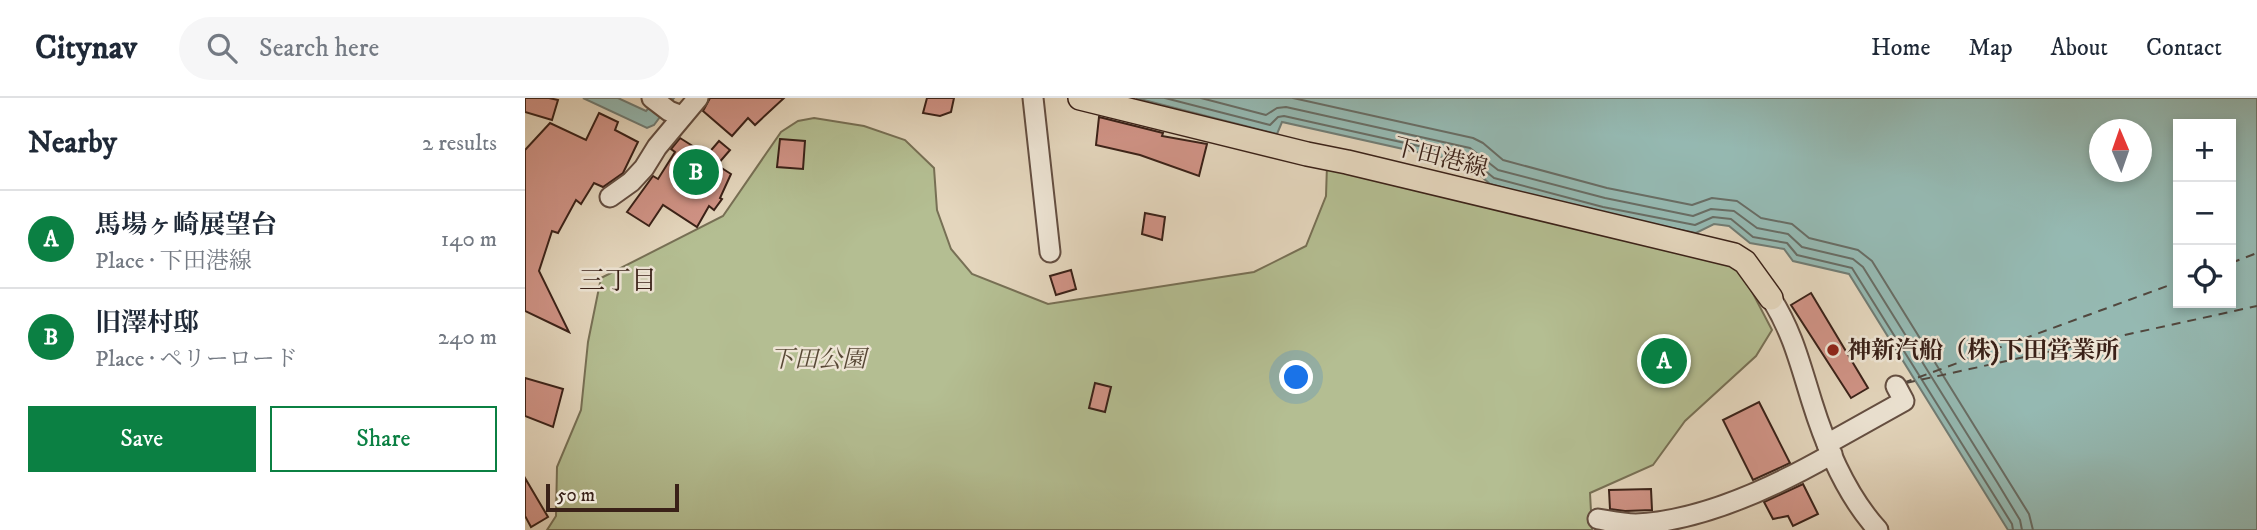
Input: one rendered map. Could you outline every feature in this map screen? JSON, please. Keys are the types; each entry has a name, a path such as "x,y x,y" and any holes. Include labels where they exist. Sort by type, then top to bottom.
{"main road":[{"name":"下田港線","path":"1080,98 1734,255 1745,262 1771,298"}],"street":[{"path":"610,197 631,182 657,147 664,106 698,98"},
{"path":"1031,110 1051,252"},
{"path":"1771,298 1786,321 1842,479 1878,530"},
{"path":"1598,519 1633,524 1689,514 1751,496 1904,401 1896,386"}],"green space":[{"name":"下田公園","path":"814,118 864,126 905,140 934,168 937,210 951,249 972,274 1048,304 1254,272 1306,246 1326,196 1327,165 1737,263 1772,330 1756,356 1685,421 1653,465 1590,493 1592,530 547,530 556,516 557,467 581,410 588,342 601,278 723,216 781,132 798,121"}],"water":[{"path":"583,98 618,98 646,111 658,98 674,98 654,125 647,128"},
{"path":"1136,98 2257,98 2257,530 2008,530 1849,274 1793,261 1784,249 1750,243 1729,226 1714,224 1696,233 1601,214 1490,184 1466,163 1282,122 1277,134"}],"building":[{"path":"525,98 558,100 552,120 525,112"},
{"path":"710,98 784,98 755,125 748,118 732,136 703,111"},
{"path":"927,98 954,98 951,112 940,116 923,113"},
{"path":"599,113 618,122 615,130 638,142 623,173 603,187 594,183 581,204 576,200 558,233 552,231 539,271 569,332 525,311 525,150 550,123 586,140"},
{"path":"1099,117 1163,133 1162,136 1207,144 1199,176 1140,155 1096,145"},
{"path":"680,138 707,155 719,141 730,150 717,165 731,174 720,198 722,199 714,210 709,206 697,227 663,205 649,226 627,212 653,176 658,179 675,152 671,149"},
{"path":"780,139 805,141 803,169 777,167"},
{"path":"1145,213 1165,217 1162,240 1142,234"},
{"path":"1071,270 1076,289 1056,295 1050,276"},
{"path":"1811,293 1868,388 1851,398 1791,305"},
{"path":"525,378 563,389 553,427 525,416"},
{"path":"1095,383 1111,387 1105,412 1089,408"},
{"path":"1759,402 1790,463 1753,480 1723,420"},
{"path":"525,478 548,517 531,527 525,516"},
{"path":"1803,484 1818,514 1793,526 1788,516 1773,519 1764,502"},
{"path":"1651,489 1652,510 1610,509 1609,490"}],"ferry route":[{"path":"2236,261 2257,253"},
{"path":"1903,383 2173,284"},
{"path":"1906,383 2257,306"}],"place":[{"name":"旧澤村邸","path":"696,172"},
{"name":"神新汽船（株)下田営業所","path":"1833,350"},
{"name":"馬場ヶ崎展望台","path":"1664,361"}],"district":[{"name":"三丁目","path":"618,280"}]}
